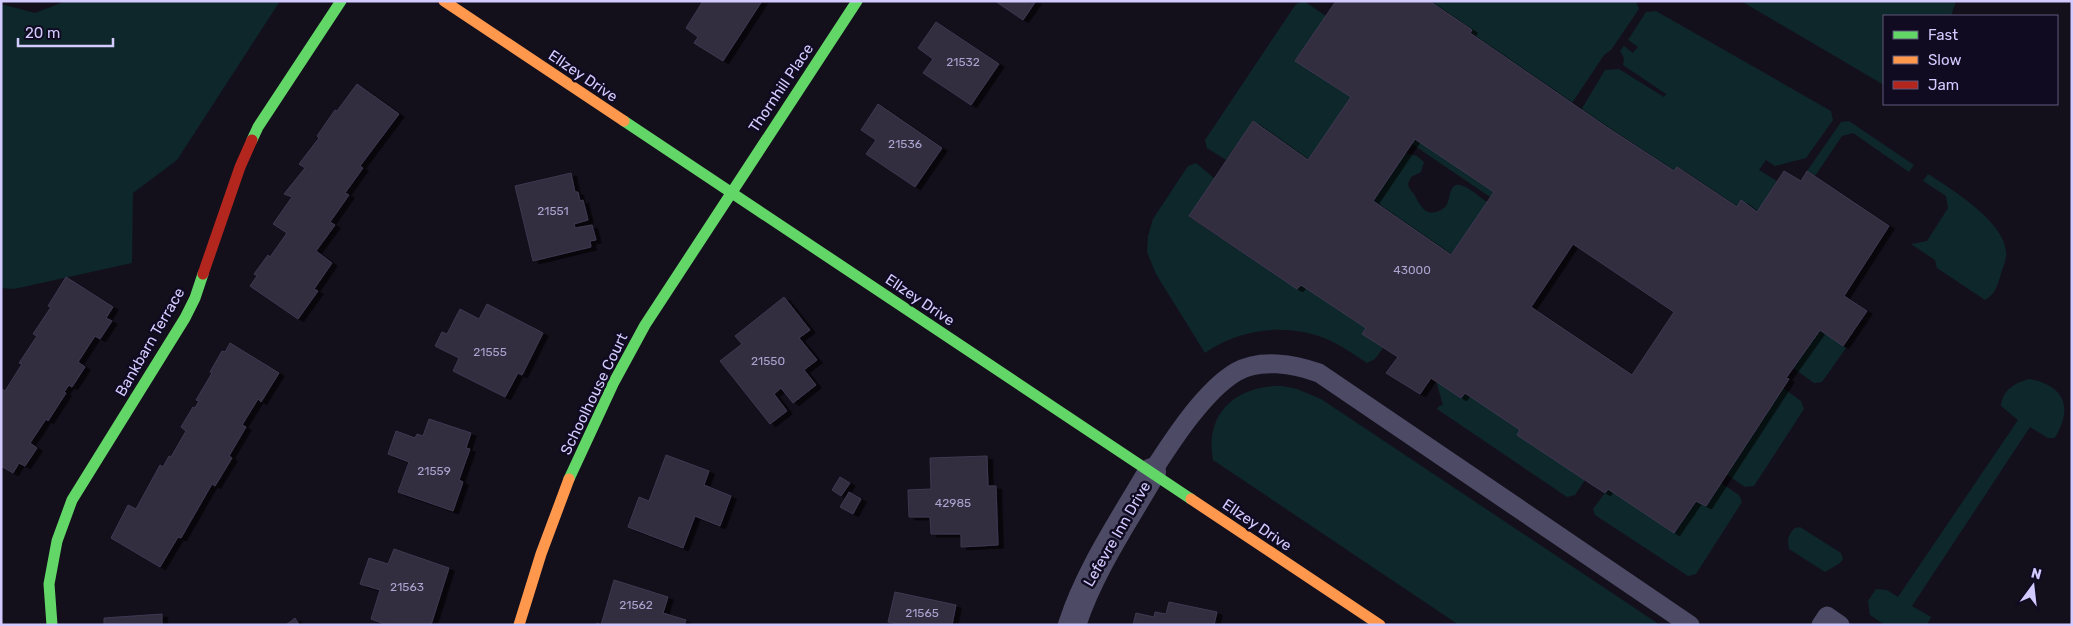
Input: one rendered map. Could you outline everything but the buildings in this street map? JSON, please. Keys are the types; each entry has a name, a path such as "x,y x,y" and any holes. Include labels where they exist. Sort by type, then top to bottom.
{"street":[{"name":"Bankbarn Terrace","path":"52,625 49,584 56,541 72,500 185,318 195,298 240,167 258,127 341,1"},
{"name":"Ellzey Drive","path":"444,1 1380,625"},
{"name":"Thornhill Place","path":"730,192 857,1"},
{"name":"Schoolhouse Court","path":"520,625 550,526 592,426 631,348 730,192"},
{"name":"Lefevre Inn Drive","path":"1072,625 1078,606 1098,563 1152,472"}],"lane":[{"path":"1152,472 1190,417 1220,384 1236,371 1263,365 1297,365 1319,373 1690,625"},
{"path":"1821,625 1827,616 1840,625"}],"green space":[{"path":"66,1 280,1 177,160 133,193 132,263 14,289 1,288 1,4 35,13"},
{"path":"1304,1 1326,16 1295,61 1351,97 1308,160 1253,121 1226,160 1207,148 1205,140 1296,4"},
{"path":"1429,1 1636,1 1639,9 1611,50 1604,55 1572,103 1470,33 1472,30"},
{"path":"1741,1 1956,1 1951,15 1883,15 1883,84"},
{"path":"1656,11 1831,111 1833,120 1806,158 1775,166 1766,160 1759,170 1777,181 1757,212 1741,200 1737,207 1678,167 1674,171 1581,110 1605,70 1619,69 1664,97 1666,94 1623,65 1624,58 1620,51 1624,46 1633,53 1638,47 1628,40 1646,12"},
{"path":"1849,121 1914,165 1909,172 1853,133 1842,136 1815,176 1807,171 1841,122"},
{"path":"1415,139 1494,192 1490,197 1412,144"},
{"path":"1405,153 1417,156 1424,162 1421,172 1411,177 1408,184 1425,210 1433,213 1444,208 1448,203 1453,187 1456,185 1468,188 1487,202 1451,255 1373,201"},
{"path":"1196,163 1214,178 1189,217 1297,289 1301,285 1366,328 1362,334 1383,348 1375,359 1367,363 1341,346 1324,338 1309,333 1278,330 1263,331 1232,338 1205,353 1156,274 1147,252 1148,236 1153,219 1188,166"},
{"path":"1928,174 1975,207 1987,218 2003,241 2006,252 2005,263 1996,289 1985,300 1937,268 1935,260 1911,244 1927,241 1948,208 1946,196 1923,181"},
{"path":"1820,330 1846,348 1822,382 1814,383 1793,368"},
{"path":"2030,379 2051,387 2058,392 2062,399 2064,415 2056,436 2048,438 2030,427 1912,606 1931,617 1927,625 1885,625 1870,615 1868,601 1876,589 1887,590 1898,597 2018,420 2001,406 2004,395 2015,385"},
{"path":"1436,381 1461,398 1465,393 1520,430 1585,480 1575,495 1567,497 1437,409 1443,405"},
{"path":"1282,386 1297,389 1321,399 1660,625 1459,625 1213,460 1212,443 1214,428 1219,416 1227,405 1251,391 1266,387"},
{"path":"1783,388 1801,401 1804,409 1754,486 1745,487 1726,474"},
{"path":"1721,483 1739,495 1742,502 1696,574 1688,576 1595,515 1593,509 1608,489 1696,501 1706,506"},
{"path":"1800,527 1841,553 1843,559 1840,563 1825,572 1789,549 1789,535 1795,528"}],"traffic: fast":[{"path":"252,140 258,127 341,1"},
{"path":"569,479 614,382 645,325 857,1"},
{"path":"624,121 1191,499"},
{"path":"52,625 49,584 57,541 72,500 185,318 195,298 203,274"}],"traffic: slow":[{"path":"444,1 624,121"},
{"path":"519,625 541,554 569,479"},
{"path":"1191,499 1380,625"}],"traffic: jam":[{"path":"203,274 240,167 252,140"}]}
